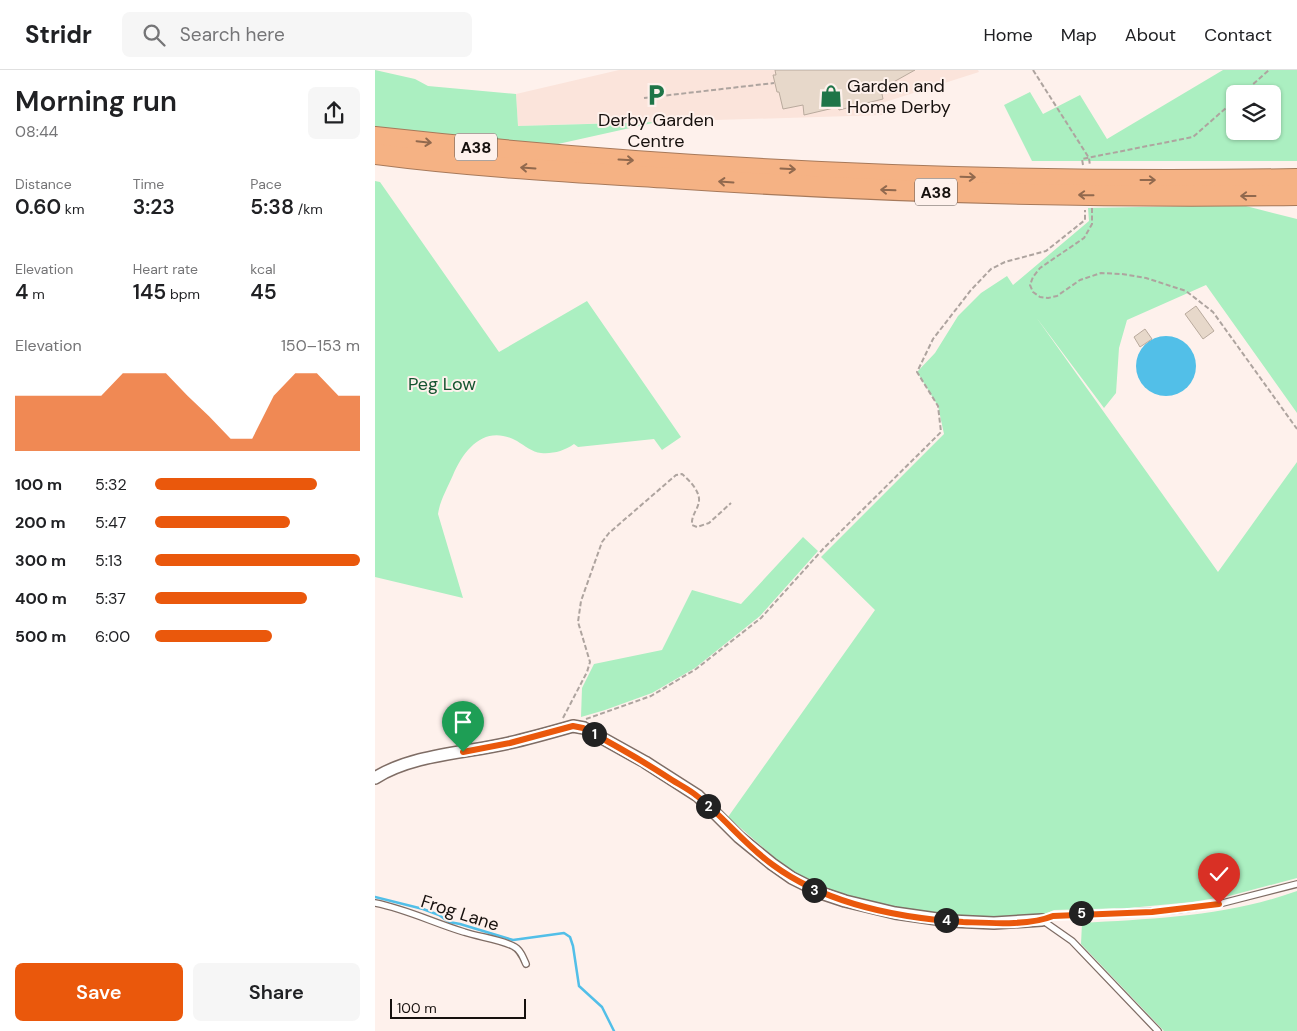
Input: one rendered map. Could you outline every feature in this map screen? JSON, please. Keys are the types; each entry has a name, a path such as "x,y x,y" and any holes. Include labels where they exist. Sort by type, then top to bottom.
{"highway":[{"name":"A38","path":"375,137 577,157 853,172 1049,179 1297,179"},
{"name":"A38","path":"380,155 577,172 848,188 1027,194 1297,195"}],"street":[{"path":"375,778 401,765 510,743 573,726 583,728 645,762 697,796 739,837 772,864 792,878 824,894 867,907 942,920 994,923 1042,920"}],"lane":[{"path":"1042,920 1053,916 1152,912 1219,904 1297,884"},
{"name":"Frog Lane","path":"375,903 404,910 433,923 474,936 514,946 521,953 526,964"},
{"path":"1042,920 1071,941 1158,1031"}],"path":[{"path":"1033,70 1089,158 1090,166"},
{"path":"1252,85 1269,70"},
{"path":"644,98 774,83"},
{"path":"1083,165 1082,159 1193,137 1226,108"},
{"path":"573,726 582,720 651,696 697,670 761,618 824,548 941,432 938,406 917,372 933,340 971,290 991,269 1005,262 1046,251 1085,220 1085,206"},
{"path":"1092,206 1092,224 1084,238 1040,268 1033,277 1031,285 1033,292 1040,297 1057,296 1080,280 1101,274 1122,274 1146,278 1186,291 1213,312 1297,430"},
{"path":"558,730 587,672 590,662 578,622 581,601 603,542 609,533 676,475 681,474 686,477 698,494 699,502 691,518 692,525 697,527 709,523 731,503"}],"shaded area":[{"path":"619,70 978,70 979,72 882,103 883,115 518,126 516,94"}],"green space":[{"path":"375,70 415,79 428,86 516,94 518,126 657,122 549,146 375,129"},
{"path":"1223,70 1297,70 1297,161 1032,161 1004,105 1030,92 1043,114 1080,95 1107,139"},
{"name":"Peg Low","path":"375,181 380,182 499,352 587,301 681,437 662,450 654,439 578,447 574,444 558,452 545,453 529,449 506,436 496,435 478,441 470,447 458,465 442,499 438,514 463,598 375,577"},
{"path":"1242,205 1297,219 1297,413 1206,285 1127,320 1119,348 1116,393 1104,408 1036,317 1218,572 1297,462 1297,878 1229,896 1192,902 1129,908 1054,910 1040,916 997,917 965,916 880,905 810,888 728,817 875,610 821,557 944,434 938,406 917,372 935,353 958,316 981,293 1007,276 1013,285 1089,221 1088,208"},
{"path":"803,537 818,551 760,616 695,668 652,693 581,717 582,688 594,664 662,650 692,590 741,604"},
{"path":"1297,891 1297,1031 1164,1031 1081,944 1082,923 1163,918 1218,911 1244,906"}],"water":[{"path":"1166,336 1183,341 1191,349 1196,366 1191,383 1183,391 1166,396 1149,391 1141,383 1136,366 1141,349 1149,341"}],"building":[{"name":"Garden and Home Derby","path":"775,70 915,70 881,89 883,99 839,110 838,107 804,115 803,105 783,109 773,75 776,75"},
{"path":"1196,306 1214,331 1203,339 1185,314"},
{"path":"1145,329 1152,339 1140,347 1134,337"}],"waterway":[{"path":"375,897 423,909 439,915 449,922 513,940 564,933 570,937 573,946 579,986 602,1007 614,1031"}],"place":[{"name":"Derby Garden Centre","path":"656,95"},
{"name":"Garden and Home Derby","path":"831,96"}],"route":[{"path":"463,752 510,743 573,726 583,728 645,762 697,796 739,837 792,878 824,894 895,913 951,921 994,923 1042,920 1053,916 1080,914 1176,910 1219,904"}]}
